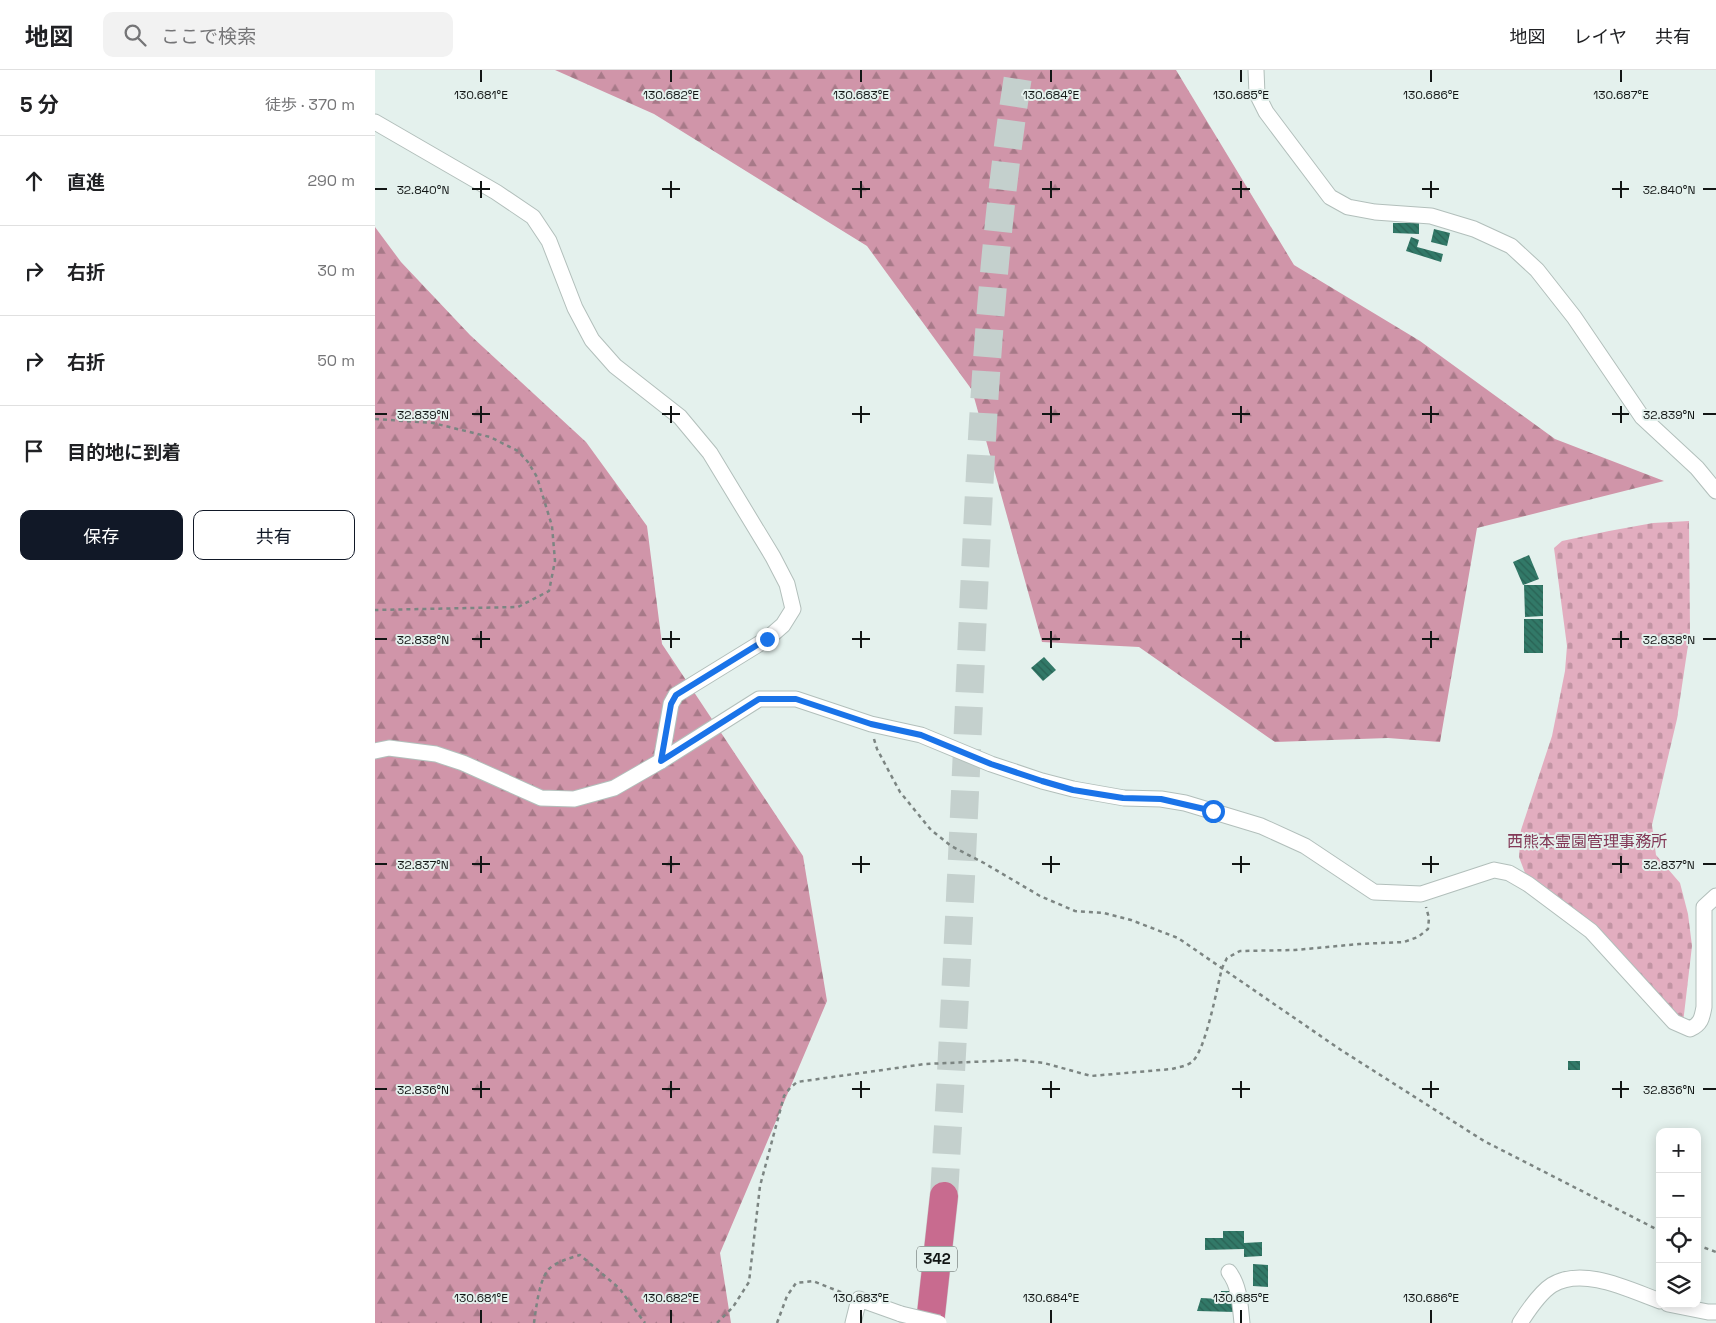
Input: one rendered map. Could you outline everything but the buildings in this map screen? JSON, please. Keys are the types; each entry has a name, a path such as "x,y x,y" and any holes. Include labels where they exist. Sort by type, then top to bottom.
{"highway":[{"name":"342","path":"930,1323 944,1196"}],"street":[{"path":"1256,70 1257,94 1266,112 1330,198 1349,207 1375,212 1431,216 1474,229 1511,246 1537,270 1574,317 1642,417 1697,468 1716,491"},
{"path":"375,122 496,192 533,217 549,241 575,308 592,340 615,366 680,417 710,453 787,584 793,610 783,626 767,639 676,695 671,704 661,761"},
{"path":"375,751 389,748 437,754 463,763 541,798 574,799 614,788 661,761 759,699 796,699 871,724 921,735 991,764 1073,790 1123,798 1161,799 1185,803 1253,823 1305,846 1374,892 1421,894 1494,870 1509,873 1528,884 1591,932 1675,1022 1690,1029 1697,1026 1702,1019 1704,907 1716,896"},
{"path":"1229,1272 1235,1279 1239,1297 1241,1323"},
{"path":"1520,1323 1551,1285 1567,1278 1599,1280 1656,1300"},
{"path":"853,1323 859,1299 901,1314 939,1323"},
{"path":"1688,1308 1716,1312"}],"path":[{"path":"375,418 433,423 490,437 518,451 528,462 537,477 552,526 555,561 549,592 518,607 375,610"},
{"path":"871,724 877,749 900,792 931,830 951,846 1040,896 1075,910 1131,920 1179,938 1341,1050 1484,1141 1656,1229"},
{"path":"717,1323 733,1307 749,1282 760,1186 785,1096 797,1082 925,1064 1017,1060 1044,1063 1091,1076 1172,1069 1183,1066 1193,1061 1203,1046 1222,968 1227,958 1240,951 1295,950 1404,942 1418,937 1428,930 1429,918 1421,894"},
{"path":"1701,1246 1716,1252"},
{"path":"534,1323 543,1279 547,1271 563,1261 580,1255 619,1288 645,1323"},
{"path":"777,1323 787,1296 796,1283 813,1281 859,1299"}],"green space":[{"path":"555,70 1176,70 1294,265 1420,341 1555,439 1664,481 1477,528 1440,742 1388,738 1275,742 1139,647 1042,642 972,390 867,246 654,114"},
{"path":"375,227 401,262 470,335 586,442 647,526 662,644 803,856 827,1001 720,1253 731,1323 375,1323"},
{"name":"西熊本霊園管理事務所","path":"1689,521 1690,632 1677,719 1652,825 1656,855 1680,883 1688,914 1692,946 1683,1023 1527,878 1519,857 1521,830 1552,736 1565,671 1567,646 1554,548 1562,541 1609,531 1653,523"}],"tunnel":[{"path":"944,1196 979,493 988,352 1000,211 1019,70"}],"route":[{"path":"767,639 676,695 671,704 661,761 759,699 796,699 871,724 921,735 991,764 1073,790 1123,798 1161,799 1213,811"}]}
